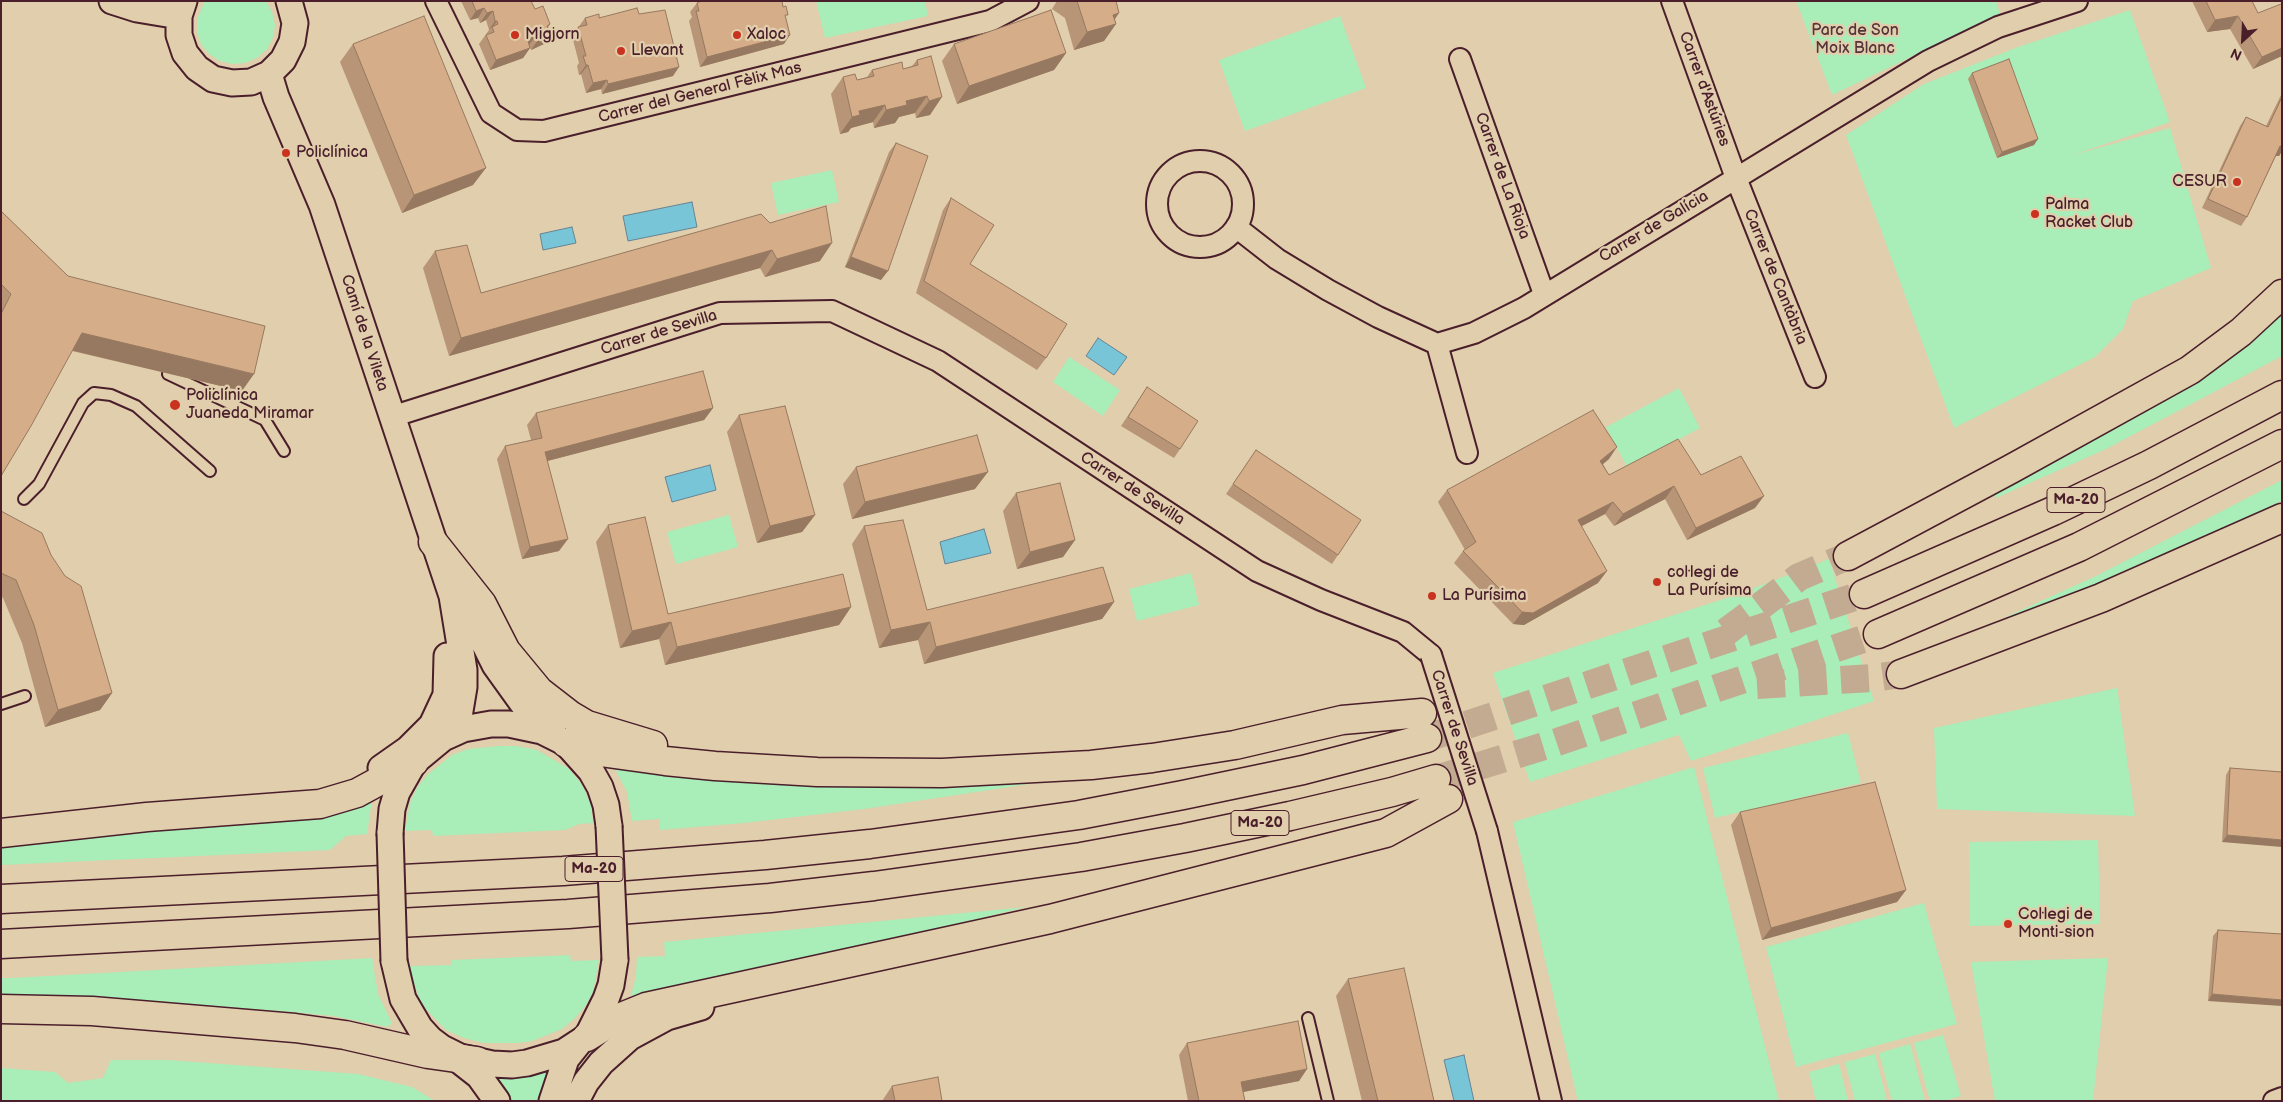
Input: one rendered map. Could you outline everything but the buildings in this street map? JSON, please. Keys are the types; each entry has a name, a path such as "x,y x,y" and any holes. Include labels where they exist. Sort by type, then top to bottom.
{"highway":[{"path":"2140,398 2237,319 2256,302 2282,272"},
{"path":"1848,556 2140,398 2214,353 2282,294"},
{"name":"Ma-20","path":"1864,594 2054,510 2149,465 2282,395"},
{"name":"Ma-20","path":"1878,634 2080,547 2282,444"},
{"path":"1901,674 2025,629 2175,568 2282,518"},
{"path":"2175,568 2282,533"},
{"path":"434,542 482,604 497,637 516,666 539,691 570,715 602,730 658,746 817,772"},
{"name":"Ma-20","path":"1,899 544,872 697,861 870,844 1080,814 1303,770 1424,726 1342,720 1191,753 1091,765 942,773 817,772"},
{"path":"562,740 600,752 665,762 817,772"},
{"path":"1,833 148,818 303,806 340,800 414,762"},
{"name":"Ma-20","path":"1,944 559,915 751,899 865,887 1081,857 1185,838 1392,792 1442,789 1386,833 1050,919 773,980"},
{"path":"582,1040 614,1020 646,1007 773,980"},
{"path":"1,1009 92,1011 296,1028 458,1056"}],"street":[{"path":"112,1 137,9 182,8 179,35 186,53 197,68 213,79 232,83 251,82 269,74 283,60 292,42 295,23 293,2"},
{"name":"Carrer del General Fèlix Mas","path":"436,1 491,113 517,130 544,131 990,21 1028,1"},
{"name":"Carrer d'Astúries","path":"1672,1 1736,178"},
{"name":"Carrer de Galícia","path":"1437,344 1474,333 1524,308 1544,294 1928,61 1998,27 2077,1"},
{"name":"Carrer de La Rioja","path":"1460,59 1544,294"},
{"name":"Camí de la Vileta","path":"269,74 276,97 322,205 452,596 464,670 464,687 459,717 443,738"},
{"path":"1205,161 1218,165 1230,173 1238,185 1242,199 1242,213 1236,227 1227,237 1215,244 1201,247 1187,244 1174,238 1164,228 1158,215 1157,201 1160,188 1167,176 1178,166 1191,162 1205,161"},
{"name":"Carrer de Cantàbria","path":"1736,178 1815,377"},
{"path":"1236,227 1277,259 1328,290 1378,317 1437,344 1467,453"},
{"name":"Carrer de Sevilla","path":"392,416 720,313 832,311 938,361 1257,571 1321,600 1403,632 1431,656 1487,830 1551,1101"},
{"path":"148,818 201,804 300,795 334,788 358,780 400,756 432,725 446,695 452,596"},
{"name":"Camí de la Vileta","path":"452,596 472,619 495,665 523,704 562,740 591,771 600,787 606,805 614,960 611,985 606,999 582,1040"},
{"path":"497,1101 479,1076 458,1056 420,1028 403,999 394,961 390,833 392,809 397,792 414,762 443,738 463,729 491,724 527,728 562,740"},
{"path":"576,1101 586,1082 601,1063 644,1027 667,1017 755,992 773,980"},
{"path":"458,1056 492,1064 527,1063 564,1052 582,1040"},
{"path":"552,1101 566,1059 582,1040"},
{"path":"2274,1101 2282,1098"}],"lane":[{"path":"168,374 266,420 284,452"},
{"path":"24,500 39,484 83,403 94,393 111,395 136,406 210,471"},
{"path":"1,704 25,696"},
{"path":"1308,1018 1328,1101"}],"green space":[{"path":"205,1 266,1 272,12 275,25 273,37 267,49 257,58 245,63 232,64 220,61 209,54 201,44 197,32 197,19"},
{"path":"816,1 925,1 928,16 825,38"},
{"name":"Parc de Son Moix Blanc","path":"1796,1 1996,1 2000,14 1832,95"},
{"name":"Palma Racket Club","path":"2130,10 2170,122 2073,155 2170,128 2211,268 2133,301 2123,329 2095,357 1954,428 1846,135 1924,84 2018,47"},
{"path":"1340,16 1366,88 1245,131 1219,60"},
{"path":"832,170 839,202 778,215 771,183"},
{"path":"2282,306 2282,356 2106,449 1996,498 1994,494"},
{"path":"1069,357 1120,390 1103,416 1053,382"},
{"path":"1679,388 1700,428 1627,467 1606,427"},
{"path":"2282,480 2282,501 2166,555 2010,620 2008,616 2096,576"},
{"path":"729,515 738,547 676,564 667,532"},
{"path":"1829,559 1874,701 1691,761 1679,735 1530,782 1493,673 1736,595"},
{"path":"1191,573 1199,605 1137,621 1129,589"},
{"path":"2117,688 2135,816 1937,809 1934,728"},
{"path":"1848,733 1861,783 1715,818 1703,768"},
{"path":"517,746 537,750 569,769 582,785 591,805 593,823 579,824 565,830 434,836 431,830 405,831 410,803 417,788 427,775 452,755 468,749"},
{"path":"614,767 1027,780 1029,784 864,809 744,823 660,830 659,819 632,821 627,792"},
{"path":"1694,767 1779,1101 1578,1101 1513,822"},
{"path":"372,799 367,834 346,836 330,850 1,865 1,845"},
{"path":"2098,840 2100,924 1970,926 1969,842"},
{"path":"1924,903 1957,1024 1796,1067 1766,947"},
{"path":"1026,907 629,1003 636,976 637,957 665,956 664,942"},
{"path":"570,955 571,961 599,960 593,992 586,1005 562,1029 532,1041 517,1043 484,1043 464,1038 446,1030 422,1005 411,976 410,966 452,965 452,960"},
{"path":"372,958 378,994 392,1023 388,1027 333,1016 292,1012 103,997 1,994 1,978"},
{"path":"2108,958 2093,1101 1995,1101 1971,962"},
{"path":"1943,1035 1961,1096 1944,1101 1930,1101 1914,1043"},
{"path":"1910,1044 1925,1101 1892,1101 1879,1053"},
{"path":"1875,1054 1887,1101 1855,1101 1845,1062"},
{"path":"111,1060 168,1060 358,1074 412,1087 435,1101 1,1101 1,1068 55,1072 68,1083 103,1078"},
{"path":"1839,1064 1848,1101 1816,1101 1809,1072"},
{"path":"552,1068 540,1101 513,1101 495,1072"}],"water":[{"path":"692,202 697,227 628,241 623,216"},
{"path":"572,227 576,243 543,250 540,234"},
{"path":"1098,338 1127,357 1114,375 1086,356"},
{"path":"710,465 716,490 672,502 665,477"},
{"path":"984,529 991,553 945,564 940,542"},
{"path":"1464,1055 1474,1101 1454,1101 1444,1060"}],"tunnel":[{"path":"1726,632 1799,577 1848,556"},
{"path":"1427,738 1864,594"},
{"path":"1436,779 1548,745 1878,634"},
{"path":"1757,685 1872,678 1901,674"}],"place":[{"name":"Migjorn","path":"515,35"},
{"name":"Xaloc","path":"737,35"},
{"name":"Llevant","path":"621,51"},
{"name":"Policlínica","path":"286,153"},
{"name":"CESUR","path":"2237,182"},
{"name":"Palma Racket Club","path":"2035,214"},
{"name":"Policlínica Juaneda Miramar","path":"175,405"},
{"name":"col·legi de La Purísima","path":"1657,582"},
{"name":"La Purísima","path":"1432,596"},
{"name":"Col·legi de Monti-sion","path":"2008,924"}]}
